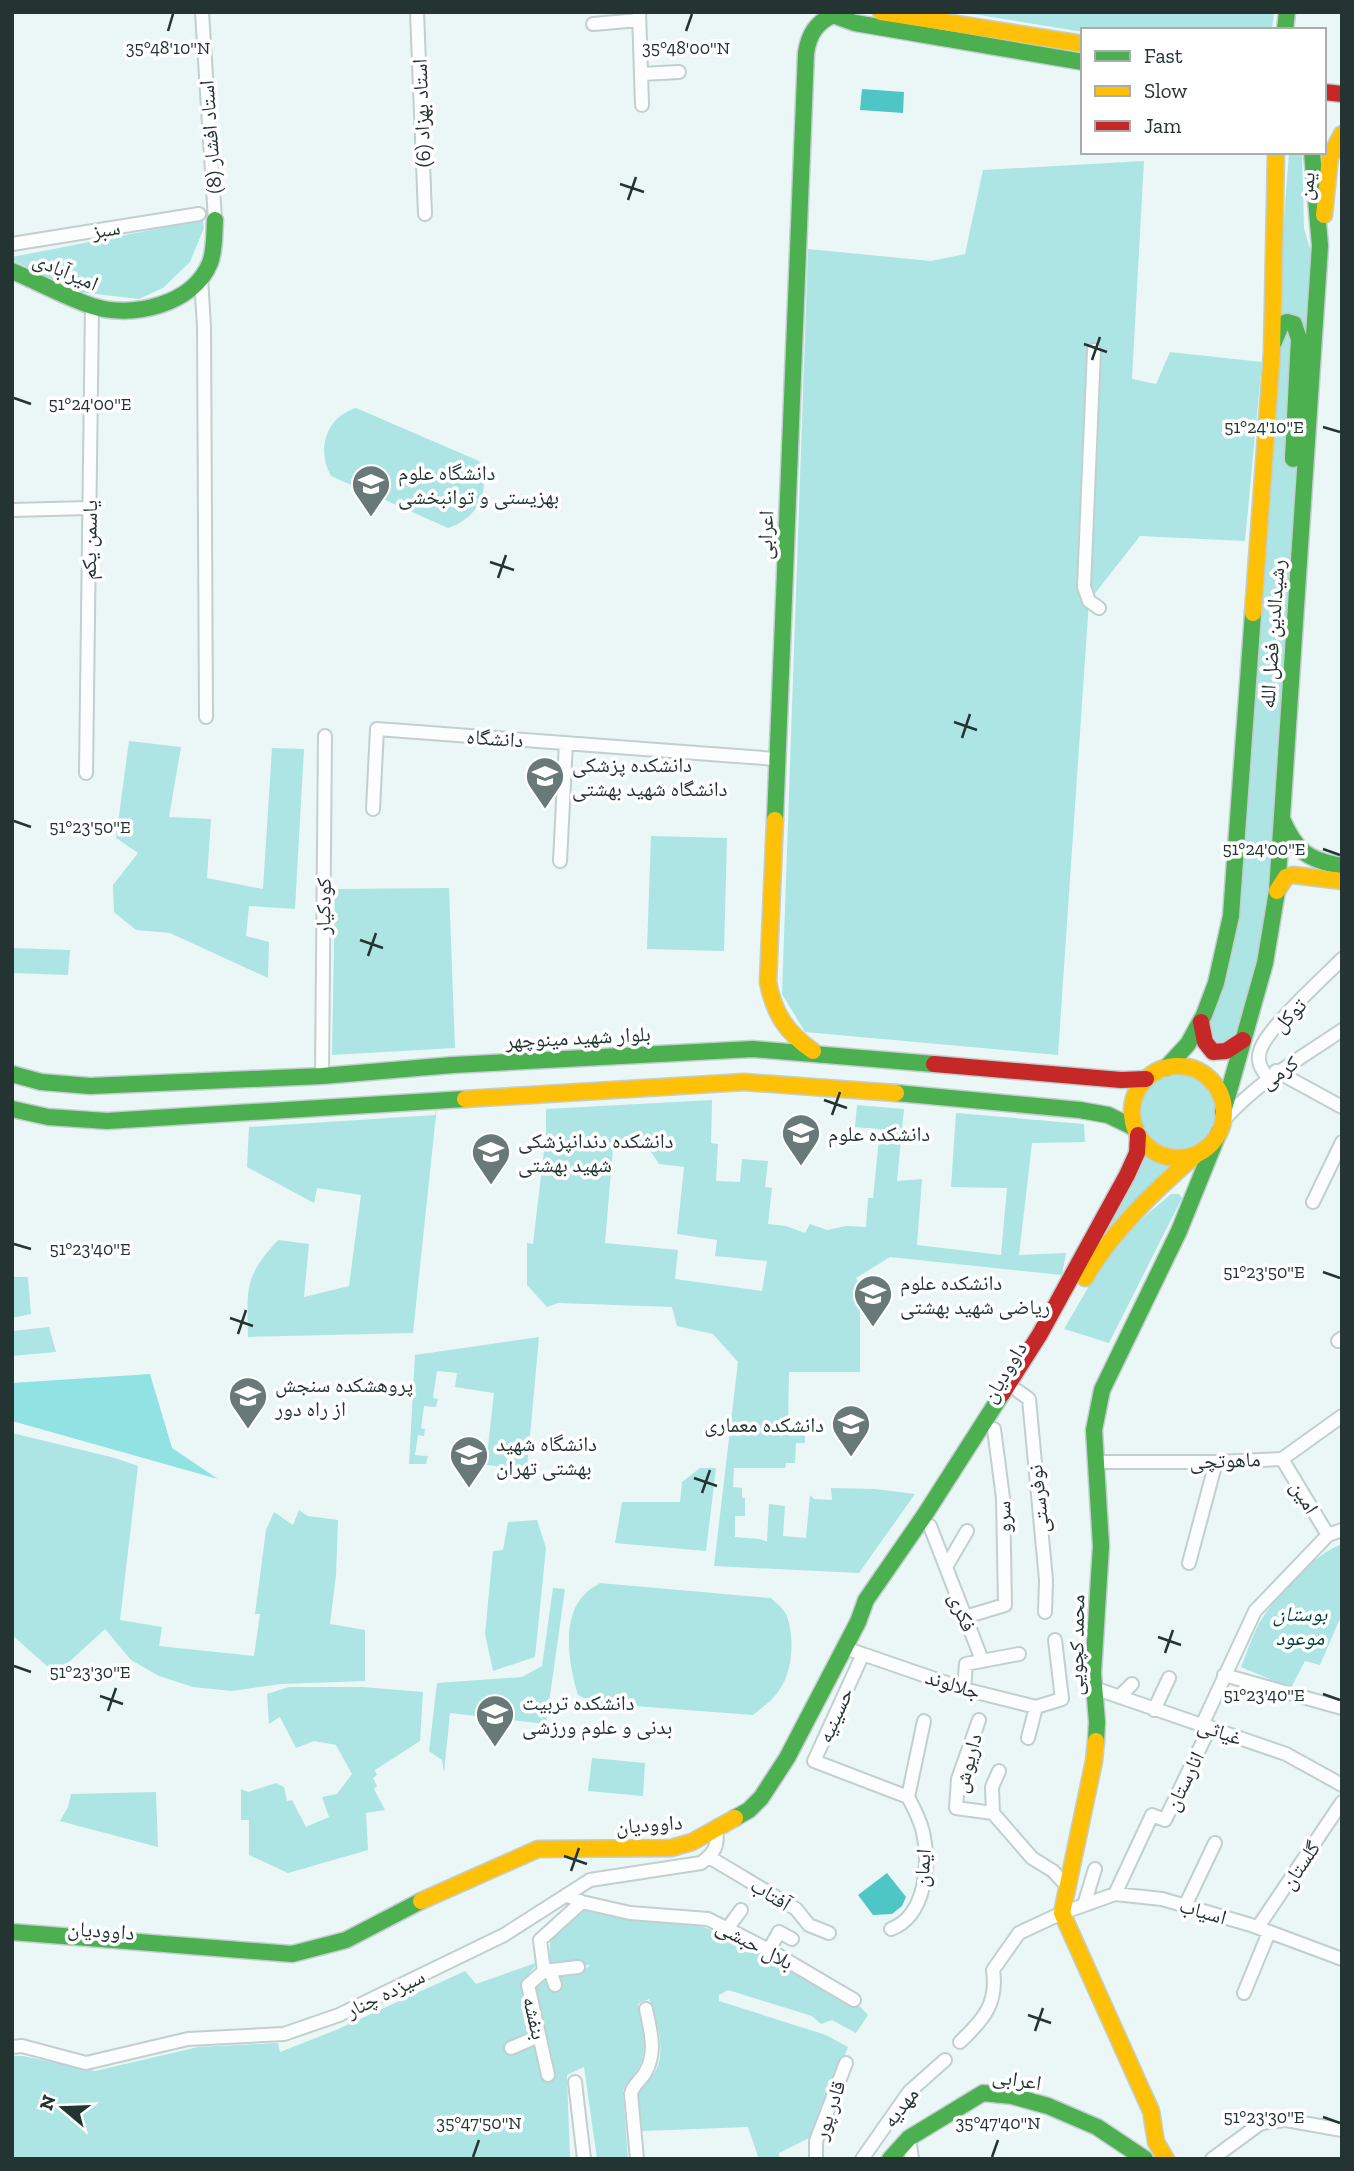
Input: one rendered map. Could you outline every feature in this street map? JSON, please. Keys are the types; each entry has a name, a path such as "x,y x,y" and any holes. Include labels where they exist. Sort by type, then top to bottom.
{"main road":[{"path":"881,12 1081,44"},
{"path":"833,13 855,23 1081,62"},
{"name":"اعرابی","path":"814,1053 792,1038 779,1021 771,1001 768,982 806,53 813,28 833,13"},
{"path":"982,46 984,29"},
{"name":"یمن","path":"1320,246 1330,157 1342,134"},
{"name":"رشیدالدین فضل الله","path":"1166,1068 1188,1043 1201,1022 1225,947 1235,879 1272,352 1276,154"},
{"name":"رشیدالدین فضل الله","path":"1222,1122 1265,964 1277,891 1320,246 1312,154"},
{"path":"201,278 213,252 207,217"},
{"name":"امیرآبادی","path":"12,271 92,306 122,310 147,309 174,299 201,278"},
{"path":"1272,352 1281,325 1294,324 1299,340 1291,507 1298,563"},
{"path":"1282,819 1291,841 1303,854 1318,862 1342,866"},
{"path":"1277,891 1286,877 1293,875 1342,881"},
{"path":"1201,1022 1206,1048 1214,1053 1241,1046"},
{"name":"بلوار شهید مینوچهر","path":"12,1074 41,1082 90,1086 322,1076 453,1065 753,1049 1121,1080 1146,1079"},
{"path":"1180,1066 1206,1075 1221,1098 1222,1122 1213,1141 1197,1154 1171,1157 1158,1153 1146,1146 1136,1132 1132,1115 1138,1090 1146,1079 1166,1068 1180,1066"},
{"path":"12,1110 48,1117 107,1121 744,1082 1080,1110 1108,1115 1136,1132"},
{"name":"محمد کچویی","path":"1062,1913 1087,1808 1097,1722 1094,1688 1101,1546 1094,1430 1102,1390 1172,1249 1201,1184 1222,1122"},
{"name":"داوودیان","path":"858,1622 875,1605 930,1526 1018,1391 1089,1259 1137,1153 1136,1132"},
{"name":"داوودیان","path":"12,1933 292,1954 346,1940 460,1881 538,1849 671,1847 692,1842 749,1810 776,1777 845,1648 866,1600 924,1516 1089,1259 1163,1183 1197,1154"},
{"name":"داوودیان","path":"12,1944 290,1963 350,1949 393,1927 421,1900"},
{"path":"1062,1913 1151,2111 1156,2143 1166,2159"},
{"name":"اعرابی","path":"890,2159 909,2138 983,2093 1012,2096 1048,2106 1097,2127 1126,2153 1144,2159"}],"street":[{"name":"استاد افشار (8)","path":"202,12 207,217"},
{"name":"استاد بهزاد (6)","path":"417,12 425,214"},
{"path":"593,24 639,16 642,105"},
{"path":"641,74 679,72"},
{"name":"سبز","path":"12,244 207,217"},
{"path":"201,278 204,341 206,717"},
{"name":"یاسمن یکم","path":"86,774 92,306"},
{"path":"1094,350 1084,587 1089,601 1098,608"},
{"path":"12,510 89,508"},
{"name":"دانشگاه","path":"373,808 377,729 776,759"},
{"name":"کودکیار","path":"322,1076 325,736"},
{"path":"561,861 566,743"},
{"name":"توکل","path":"1268,1078 1258,1062 1260,1049 1269,1034 1342,959"},
{"name":"کرمی","path":"1222,1122 1268,1078 1342,1030"},
{"path":"1241,1046 1241,1074 1245,1082 1252,1085 1268,1078 1342,1107"},
{"path":"1313,1202 1342,1142"},
{"name":"نوفرستی","path":"1018,1391 1029,1399 1046,1580 1045,1612"},
{"name":"ماهوتچی","path":"1095,1462 1282,1459 1342,1416"},
{"name":"سرو","path":"965,1617 1005,1605 1003,1491 993,1429"},
{"name":"امین","path":"1282,1459 1328,1535"},
{"path":"1189,1563 1216,1462"},
{"name":"فکری","path":"930,1526 982,1660 966,1664 964,1689"},
{"path":"1206,1726 1224,1675 1255,1611 1328,1535 1342,1530"},
{"path":"946,1567 967,1531"},
{"path":"1028,1738 1036,1707 1062,1699 1055,1640"},
{"name":"جلالوند","path":"845,1648 964,1689 1036,1707"},
{"name":"حسینیه","path":"863,1654 814,1761 908,1797"},
{"path":"982,1660 1019,1654"},
{"path":"1224,1675 1342,1708"},
{"path":"1154,1710 1169,1678"},
{"path":"1119,1697 1132,1684"},
{"name":"غیاثی","path":"1094,1688 1286,1754 1342,1785"},
{"name":"داریوش","path":"979,1720 958,1779 956,1808 993,1813"},
{"path":"908,1797 924,1721"},
{"name":"انارستان","path":"1115,1894 1152,1815 1165,1820 1206,1726"},
{"path":"999,1771 992,1787 993,1813 1032,1858 1053,1871 1067,1886"},
{"name":"ایمان","path":"891,1929 902,1924 911,1914 925,1875 923,1830 908,1797"},
{"name":"گلستان","path":"1244,1993 1264,1930 1342,1802"},
{"path":"709,1857 715,1852 718,1840 716,1830"},
{"path":"1185,1906 1215,1843"},
{"name":"سیزده چنار","path":"12,2047 22,2046 86,2063 188,2039 284,2034 338,2015 504,1935 590,1880 689,1866 701,1863 709,1857"},
{"name":"آفتاب","path":"709,1857 796,1909 809,1926 829,1933"},
{"path":"1084,1905 1095,1869"},
{"name":"اسیاب","path":"1062,1913 1115,1894 1162,1899 1264,1930 1342,1959"},
{"name":"بلال حبشی","path":"566,1895 582,1902 630,1913 708,1919 769,1950 853,2000"},
{"name":"بنفشه","path":"548,2075 528,1985 547,1970 540,1940 582,1902"},
{"path":"727,1929 741,1910"},
{"path":"960,2042 978,2025 992,2003 996,1987 993,1970 1008,1946 1019,1933 1062,1913"},
{"path":"769,1950 779,1932 792,1939"},
{"path":"555,1985 547,1970 578,1967"},
{"path":"637,2159 631,2094 632,2088 644,2075 652,2051 646,2009"},
{"path":"511,2048 539,2036"},
{"name":"مهدیه","path":"862,2159 909,2092 945,2060"},
{"name":"قادر پور","path":"816,2159 816,2141 846,2063"},
{"path":"575,2081 584,2159"},
{"path":"1212,2159 1261,2123 1286,2120 1342,2130"},
{"path":"909,2138 912,2159"}],"green space":[{"path":"961,12 1274,12 1272,28 1081,28 1081,32"},
{"path":"1289,154 1302,154 1304,228 1313,259 1276,849 1262,956 1239,1035 1214,1047 1205,1023 1220,981"},
{"path":"1144,161 1132,379 1156,384 1170,352 1262,362 1245,541 1140,536 1089,601 1058,1055 805,1032 782,994 808,249 931,261 965,254 983,170"},
{"path":"203,220 204,228 190,262 163,288 139,299 79,292 12,260 12,257"},
{"path":"356,408 479,461 483,472 483,493 480,502 467,518 448,528 331,476 324,456 327,436 337,419"},
{"path":"129,741 181,747 169,817 211,819 207,878 263,889 272,748 304,749 295,909 249,906 246,936 269,942 268,978 170,933 136,930 114,912 113,885 138,853 116,838"},
{"path":"651,836 727,838 724,951 647,949"},
{"path":"449,888 455,1048 332,1055 335,889"},
{"path":"12,948 70,950 68,975 12,973"},
{"path":"1185,1073 1198,1079 1209,1090 1215,1103 1213,1126 1198,1143 1185,1149 1169,1149 1156,1143 1141,1126 1139,1103 1145,1090 1162,1075"},
{"path":"712,1100 711,1143 718,1144 716,1181 740,1182 742,1159 768,1161 765,1187 772,1188 768,1224 786,1226 805,1233 810,1224 827,1230 846,1226 866,1227 868,1198 873,1198 880,1129 855,1127 857,1105 904,1109 897,1181 922,1179 917,1245 1001,1255 1007,1188 951,1187 956,1113 1084,1124 1085,1142 1032,1143 1019,1255 1066,1253 1062,1275 890,1257 856,1278 860,1285 860,1372 789,1372 788,1426 805,1423 805,1443 796,1443 795,1463 786,1463 785,1468 734,1468 733,1487 742,1488 742,1498 745,1498 745,1516 735,1516 735,1537 767,1542 769,1504 785,1506 783,1536 806,1538 810,1495 814,1499 832,1500 831,1488 875,1489 915,1494 859,1573 714,1566 738,1362 713,1334 677,1326 672,1307 558,1303 547,1307 527,1285 527,1243 533,1244 546,1133 546,1109","holes":["613,1148 649,1149 659,1164 684,1167 677,1234 717,1240 715,1256 767,1261 762,1291 675,1279 678,1250 605,1243"]},
{"path":"437,1102 413,1333 248,1337 247,1306 253,1274 278,1240 309,1244 304,1297 349,1286 361,1195 317,1188 314,1203 247,1167 249,1127 435,1115"},
{"path":"1144,1150 1160,1161 1179,1163 1098,1246"},
{"path":"1171,1194 1179,1194 1182,1198 1109,1343 1064,1329 1096,1274 1130,1229"},
{"path":"12,1277 28,1277 31,1314 12,1318"},
{"path":"49,1327 56,1352 12,1356 12,1331"},
{"path":"539,1337 527,1469 486,1465 494,1393 455,1387 457,1373 437,1371 433,1398 438,1399 436,1407 424,1406 421,1428 425,1429 424,1436 418,1435 415,1455 428,1456 426,1464 409,1464 415,1355"},
{"path":"12,1433 138,1466 120,1620 162,1627 159,1646 254,1656 260,1614 255,1614 266,1530 274,1512 293,1525 299,1510 308,1516 338,1520 336,1575 330,1624 365,1630 365,1681 281,1684 232,1691 193,1687 159,1676 131,1660 105,1629 56,1674 12,1635"},
{"path":"700,1468 716,1468 706,1551 615,1543 622,1502 680,1502 682,1482"},
{"path":"537,1520 546,1548 535,1657 493,1671 485,1634 493,1551 503,1550 508,1522"},
{"name":"بوستان موعود","path":"1342,1544 1342,1614 1320,1665 1305,1661 1291,1688 1241,1667 1259,1623 1278,1596 1320,1556"},
{"path":"600,1583 771,1598 786,1614 791,1632 790,1662 780,1689 753,1715 595,1703 578,1695 570,1656 570,1628 578,1603"},
{"path":"553,1588 565,1589 546,1724 450,1713 444,1773 442,1760 429,1751 437,1683 522,1677 542,1666"},
{"path":"289,1687 362,1687 423,1692 420,1741 375,1770 377,1775 373,1778 377,1786 374,1789 385,1810 366,1813 368,1850 288,1873 249,1855 249,1820 241,1820 241,1789 248,1792 276,1783 284,1787 287,1801 292,1800 306,1827 329,1817 322,1797 337,1794 352,1774 336,1745 314,1741 296,1748 280,1717 269,1724 267,1694"},
{"path":"592,1758 645,1763 643,1796 588,1791"},
{"path":"156,1792 158,1847 60,1821 68,1807 71,1794"},
{"path":"581,1908 704,1927 851,1997 868,2015 856,2033 832,2020 821,2024 812,2016 728,1990 719,1995 719,2001 826,2035 848,2047 813,2136 779,2153 780,2159 759,2159 748,2127 642,2131 638,2092 656,2070 660,2053 657,2025 649,1999 638,2004 644,2037 643,2054 636,2072 623,2091 628,2159 597,2159 584,2067 567,2075 570,2159 12,2159 12,2056 95,2071 198,2047 278,2043 280,2052 336,2030 465,1971 476,1984 538,1962 522,1984 536,2042 533,1985 548,1975 583,1971 590,1965 550,1965 550,1940"}],"shaded area":[{"path":"862,89 904,92 903,113 860,110"},
{"path":"150,1374 172,1448 218,1479 12,1421 12,1383"},
{"path":"887,1873 906,1897 902,1906 892,1914 873,1915 858,1895"}],"traffic: fast":[{"path":"1285,28 1287,12"},
{"path":"833,15 855,23 1081,62"},
{"path":"775,820 806,53 814,30 833,15"},
{"path":"1223,1112 1265,963 1277,891 1320,246 1312,154"},
{"path":"12,271 62,294 108,310 124,311 159,305 190,289 202,277 212,258 215,220"},
{"path":"1274,342 1281,325 1287,322 1294,324 1299,339 1293,459"},
{"path":"1166,1068 1188,1044 1204,1015 1216,983 1231,916 1253,613"},
{"path":"1282,819 1292,839 1304,852 1320,861 1342,866"},
{"path":"12,1074 41,1082 90,1086 322,1076 453,1065 753,1049 934,1064"},
{"path":"896,1093 1080,1110 1108,1115 1135,1128"},
{"path":"12,1109 48,1117 107,1121 465,1099"},
{"path":"1096,1741 1093,1673 1101,1546 1094,1430 1102,1390 1179,1231 1219,1132"},
{"path":"735,1818 749,1810 761,1798 787,1758 858,1622 866,1600 924,1516 1002,1394"},
{"path":"12,1932 292,1954 346,1940 421,1901"},
{"path":"890,2159 909,2138 983,2093 1012,2096 1048,2106 1097,2127 1145,2159"}],"traffic: slow":[{"path":"881,12 1081,44"},
{"path":"1324,215 1330,157 1342,134"},
{"path":"1253,613 1272,352 1276,154"},
{"path":"775,820 768,982 774,1004 783,1022 813,1051"},
{"path":"1277,891 1286,877 1293,875 1342,881"},
{"path":"1178,1066 1195,1070 1210,1080 1220,1095 1224,1112 1220,1129 1210,1144 1195,1154 1178,1158 1161,1154 1146,1144 1136,1129 1132,1112 1136,1095 1146,1080 1161,1070 1178,1066"},
{"path":"465,1099 744,1082 896,1093"},
{"path":"1085,1278 1108,1244 1136,1212 1197,1154"},
{"path":"1096,1741 1062,1913 1151,2111 1156,2142 1166,2159"},
{"path":"421,1901 538,1849 671,1848 692,1842 735,1818"}],"traffic: jam":[{"path":"1326,92 1342,94"},
{"path":"1201,1022 1205,1042 1213,1052 1226,1051 1243,1040"},
{"path":"934,1064 1121,1080 1146,1079"},
{"path":"1002,1394 1040,1334 1127,1175 1137,1153 1138,1135"}],"place":[{"name":"دانشگاه علوم بهزیستی و توانبخشی","path":"371,518"},
{"name":"دانشکده پزشکی دانشگاه شهید بهشتی","path":"545,810"},
{"name":"دانشکده علوم","path":"801,1167"},
{"name":"دانشکده دندانپزشکی شهید بهشتی","path":"491,1186"},
{"name":"دانشکده علوم ریاضی شهید بهشتی","path":"873,1328"},
{"name":"پروهشکده سنجش از راه دور","path":"248,1430"},
{"name":"دانشکده معماری","path":"851,1458"},
{"name":"دانشگاه شهید بهشتی تهران","path":"469,1489"},
{"name":"دانشکده تربیت بدنی و علوم ورزشی","path":"495,1748"}]}
